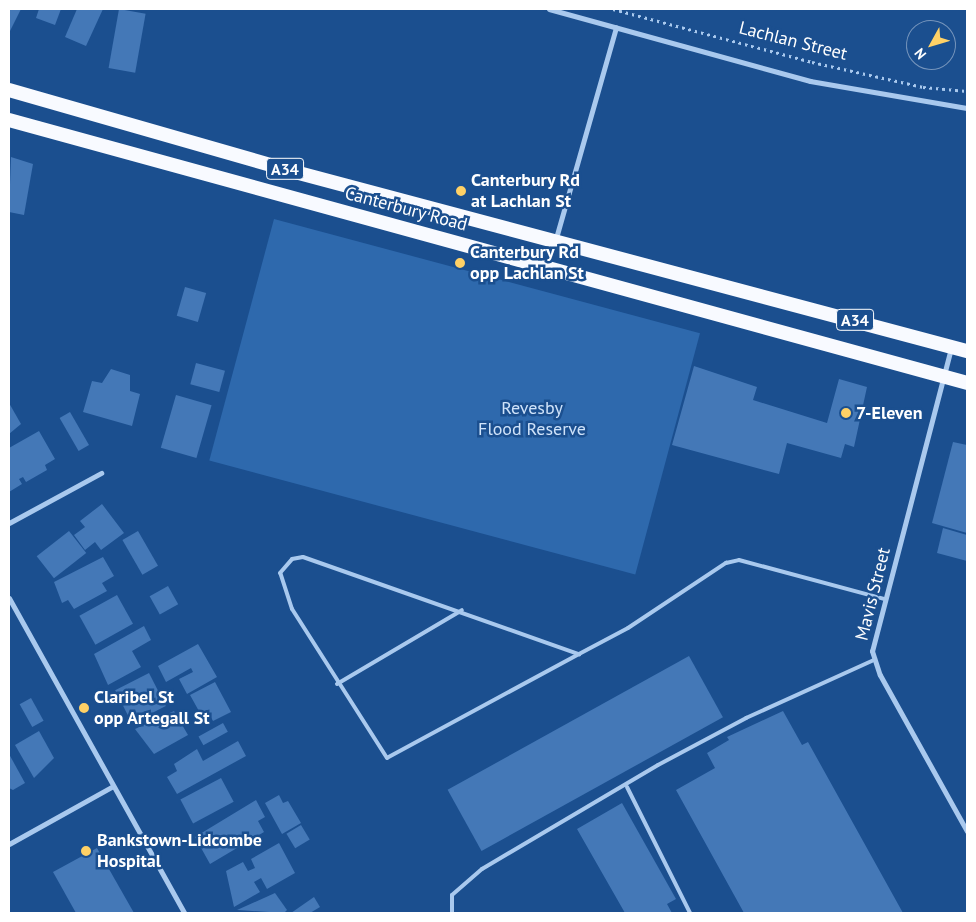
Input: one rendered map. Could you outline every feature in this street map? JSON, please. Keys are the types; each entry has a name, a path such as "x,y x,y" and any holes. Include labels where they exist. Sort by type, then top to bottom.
{"highway":[{"name":"Canterbury Road","path":"9,90 295,172 556,238 967,351"},
{"name":"Canterbury Road","path":"9,120 967,383"}],"street":[{"name":"Lachlan Street","path":"549,9 810,81 967,108"},
{"path":"556,238 616,27"},
{"name":"Mavis Street","path":"952,346 874,639 874,660 967,831"},
{"path":"9,523 102,473"},
{"path":"9,598 184,913"},
{"path":"9,844 113,786"}],"lane":[{"path":"579,654 462,610 312,560 292,559 280,573 281,587 337,684 387,758 628,628 726,563 739,560 885,598"},
{"path":"337,684 462,610"},
{"path":"452,913 452,895 482,869 627,787 658,765 746,718 874,660"},
{"path":"627,787 690,913"}],"path":[{"name":"Lachlan Street","path":"613,9 803,60 923,87 967,91"}],"green space":[{"name":"Revesby Flood Reserve","path":"274,219 700,333 635,575 209,460"}],"building":[{"path":"9,9 21,9 9,33"},
{"path":"39,9 61,9 55,25 36,18"},
{"path":"77,9 103,9 86,46 65,37"},
{"path":"119,9 146,14 135,73 109,68"},
{"path":"11,157 33,164 24,215 9,212"},
{"path":"185,287 206,293 198,322 177,316"},
{"path":"196,363 225,371 219,392 190,384"},
{"path":"694,366 757,387 753,400 827,423 839,379 867,387 854,447 845,444 841,458 787,443 779,474 672,445"},
{"path":"111,369 130,375 130,391 140,394 132,426 83,412 92,381 102,383"},
{"path":"176,395 212,405 196,458 161,448"},
{"path":"9,403 21,424 9,434"},
{"path":"70,412 89,445 79,451 60,418"},
{"path":"39,431 55,459 45,465 47,470 26,482 23,477 19,479 22,484 9,492 9,448"},
{"path":"953,442 967,445 967,533 932,523"},
{"path":"102,504 124,533 101,550 95,542 85,550 74,535 85,527 80,521"},
{"path":"943,528 967,535 967,561 937,553"},
{"path":"69,531 86,553 54,578 37,556"},
{"path":"138,531 158,566 142,575 122,540"},
{"path":"103,557 114,576 102,583 107,591 74,609 68,600 62,603 54,582"},
{"path":"168,586 178,604 160,615 150,596"},
{"path":"117,595 133,624 95,645 79,616"},
{"path":"144,626 151,640 132,651 141,667 108,685 94,654"},
{"path":"198,644 217,677 187,694 179,679 193,672 191,668 166,682 158,666"},
{"path":"689,656 723,717 482,851 448,790"},
{"path":"149,673 166,706 132,723 115,690"},
{"path":"215,682 231,712 213,721 207,710 200,713 190,695"},
{"path":"31,698 44,721 32,727 20,704"},
{"path":"174,711 188,735 154,754 135,729"},
{"path":"783,711 802,745 808,742 903,913 744,913 676,790 715,768 707,753 729,740 727,737"},
{"path":"223,723 228,732 203,745 199,737"},
{"path":"39,731 54,758 34,778 15,745"},
{"path":"238,741 246,756 177,794 167,777 177,771 174,764 197,749 203,761"},
{"path":"9,754 25,783 13,790 9,788"},
{"path":"221,778 234,802 193,823 180,800"},
{"path":"279,795 283,803 288,801 301,823 282,834 265,803"},
{"path":"256,800 265,817 258,821 264,832 210,864 195,837"},
{"path":"622,803 676,899 667,904 672,913 625,913 577,829"},
{"path":"301,825 310,840 295,848 286,834"},
{"path":"279,843 295,873 267,889 261,878 254,882 260,892 234,907 226,871 243,862 248,871 255,868 251,859"},
{"path":"97,848 134,913 76,913 53,872"},
{"path":"275,893 287,910 284,913 237,910"},
{"path":"314,897 320,907 310,913 291,913"}],"place":[{"name":"Canterbury Rd at Lachlan St","path":"461,191"},
{"name":"Canterbury Rd opp Lachlan St","path":"460,263"},
{"name":"7-Eleven","path":"846,413"},
{"name":"Claribel St opp Artegall St","path":"84,708"},
{"name":"Bankstown-Lidcombe Hospital","path":"86,851"}]}
